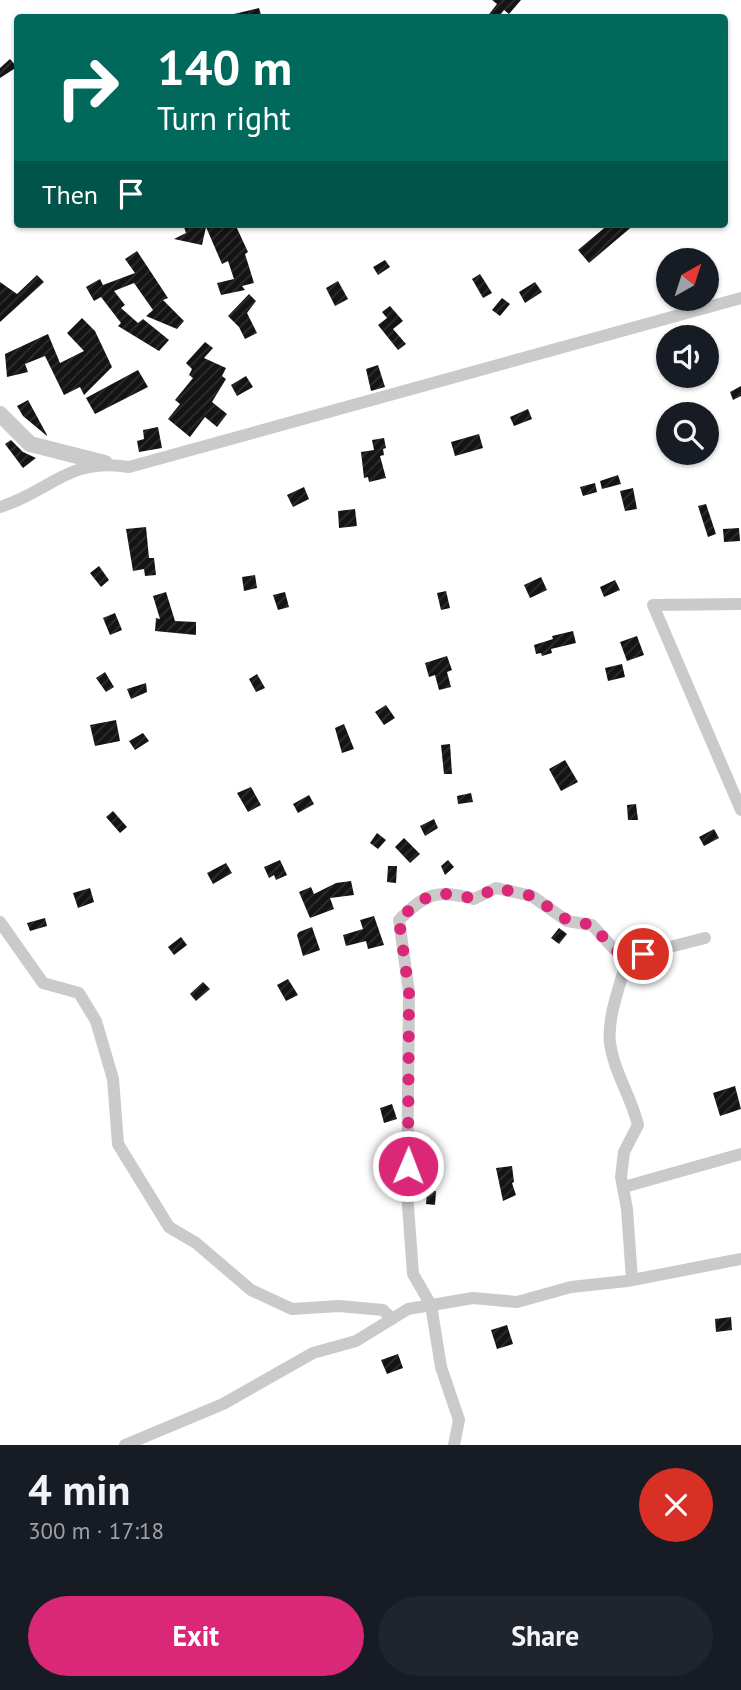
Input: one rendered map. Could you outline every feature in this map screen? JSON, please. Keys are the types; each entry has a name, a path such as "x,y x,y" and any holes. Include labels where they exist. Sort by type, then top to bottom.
{"street":[{"path":"0,414 30,444 129,467 741,298"},
{"path":"0,507 20,501 57,477 104,463"},
{"path":"741,604 653,605 741,810"},
{"path":"454,1445 459,1420 441,1367 430,1305 413,1274 407,1192 409,992 399,920 421,898 448,892 474,899 496,888 532,896 567,920 592,925 615,950 627,958 705,938"},
{"path":"0,922 44,982 79,993 96,1021 113,1079 118,1144 169,1227 196,1243 251,1290 292,1309 340,1306 383,1310 393,1319"},
{"path":"627,958 611,1021 610,1042 617,1072 631,1097 638,1125 624,1152 621,1177 632,1280"},
{"path":"624,1187 741,1154"},
{"path":"125,1445 223,1404 313,1353 356,1341 408,1309 473,1298 517,1301 571,1287 632,1280 741,1259"}],"building":[{"path":"492,0 521,0 509,14 504,10 501,14 489,14 497,4"},
{"path":"259,8 261,14 234,14"},
{"path":"10,59 14,64 14,69 0,78 0,68"},
{"path":"184,228 206,228 202,245 174,239 186,233"},
{"path":"206,228 237,228 248,252 245,254 254,283 242,286 245,290 221,295 217,283 234,279 228,261 222,264"},
{"path":"604,228 630,228 589,263 578,250"},
{"path":"137,251 168,298 163,300 184,321 177,329 146,316 153,310 134,283 114,291 125,305 121,308 138,323 143,319 169,340 159,351 118,326 121,323 101,297 94,301 86,287 100,279 103,285 135,273 125,259"},
{"path":"385,260 390,267 378,275 373,267"},
{"path":"480,274 492,293 483,298 472,279"},
{"path":"37,275 44,282 0,322 0,282 17,294"},
{"path":"338,281 348,299 335,306 326,288"},
{"path":"535,282 542,292 525,303 519,292"},
{"path":"249,294 256,301 247,313 257,333 245,339 239,327 228,316"},
{"path":"502,298 510,304 500,316 492,310"},
{"path":"390,306 403,321 393,329 406,344 398,350 378,325 387,318 382,312"},
{"path":"82,318 95,331 112,367 84,395 80,387 64,395 45,356 25,364 28,372 7,377 5,354 48,334 60,363 84,351 67,333"},
{"path":"205,342 213,348 204,358 226,368 222,376 226,379 212,402 227,414 217,427 205,417 190,437 168,419 180,404 175,400 193,378 189,375 192,369 186,363"},
{"path":"378,365 385,387 371,391 366,369"},
{"path":"138,370 148,387 95,414 86,398"},
{"path":"246,376 253,387 237,396 231,385"},
{"path":"741,386 741,396 733,400 730,392"},
{"path":"28,400 47,436 23,416 17,406"},
{"path":"528,409 532,419 514,426 510,417"},
{"path":"158,427 162,448 139,452 137,441 144,439 143,430"},
{"path":"479,434 483,448 455,456 451,442"},
{"path":"384,438 386,448 383,449 384,455 380,456 386,478 369,482 368,477 364,478 361,452 374,450 372,440"},
{"path":"11,440 23,452 36,458 23,468 5,444"},
{"path":"618,475 621,484 602,489 600,481"},
{"path":"595,483 597,492 583,496 580,487"},
{"path":"304,487 309,499 293,507 287,495"},
{"path":"633,488 637,509 625,511 620,491"},
{"path":"706,504 716,534 708,537 698,506"},
{"path":"355,509 357,526 339,528 338,511"},
{"path":"146,527 149,558 154,558 156,575 145,576 144,569 133,571 126,529"},
{"path":"739,528 740,541 724,542 723,529"},
{"path":"99,566 109,580 101,587 90,573"},
{"path":"255,575 257,588 244,591 242,577"},
{"path":"541,577 547,590 530,598 524,585"},
{"path":"615,580 620,590 604,597 600,587"},
{"path":"446,591 450,608 441,610 437,593"},
{"path":"166,592 175,621 196,622 196,635 155,631 156,618 160,619 153,596"},
{"path":"285,592 289,607 278,610 273,595"},
{"path":"115,613 122,630 110,635 103,618"},
{"path":"573,631 576,643 551,649 552,653 542,656 541,653 536,654 534,645 553,639 552,636"},
{"path":"637,636 644,655 627,661 620,642"},
{"path":"447,656 452,670 447,672 451,687 439,690 435,675 429,677 425,663"},
{"path":"622,664 625,677 608,681 605,668"},
{"path":"105,672 114,687 106,692 96,678"},
{"path":"257,674 265,688 256,692 249,679"},
{"path":"146,683 147,692 131,699 127,689"},
{"path":"386,705 395,718 384,725 375,712"},
{"path":"116,720 120,741 95,746 90,725"},
{"path":"344,724 354,749 342,753 335,728"},
{"path":"143,733 149,741 135,750 129,741"},
{"path":"450,744 452,774 444,774 441,745"},
{"path":"565,760 578,782 561,791 549,769"},
{"path":"251,787 261,805 248,812 237,793"},
{"path":"471,793 473,802 458,804 457,796"},
{"path":"309,795 314,804 298,813 293,804"},
{"path":"636,804 638,820 628,820 627,805"},
{"path":"113,811 127,827 120,833 106,817"},
{"path":"434,819 438,828 425,836 420,826"},
{"path":"714,829 719,838 704,846 699,837"},
{"path":"377,833 386,840 378,849 370,843"},
{"path":"404,838 420,854 410,863 395,847"},
{"path":"280,860 287,875 276,880 274,875 269,878 264,867"},
{"path":"448,860 454,867 445,875 441,866"},
{"path":"226,863 232,873 213,884 207,873"},
{"path":"388,866 397,866 396,883 387,882"},
{"path":"351,881 354,895 330,898 334,909 310,918 299,892 311,887 314,894 336,883"},
{"path":"90,888 94,902 78,908 73,893"},
{"path":"374,916 384,945 368,949 366,941 346,946 343,935 363,929 360,920"},
{"path":"45,918 47,926 30,931 27,923"},
{"path":"312,927 320,950 303,956 297,935"},
{"path":"559,928 567,934 559,944 551,938"},
{"path":"181,937 187,945 174,955 168,947"},
{"path":"288,979 298,995 286,1001 277,985"},
{"path":"203,982 210,989 196,1001 190,994"},
{"path":"735,1086 741,1109 720,1116 713,1093"},
{"path":"392,1104 397,1119 384,1123 380,1108"},
{"path":"512,1166 512,1183 516,1195 503,1201 496,1168"},
{"path":"427,1190 436,1191 435,1205 426,1204"},
{"path":"731,1317 732,1330 716,1332 715,1319"},
{"path":"507,1325 513,1344 497,1349 491,1330"},
{"path":"398,1354 403,1368 387,1374 381,1360"}],"route":[{"path":"408,1166 409,992 399,920 421,898 448,892 474,899 496,888 532,896 567,920 592,925 615,950 627,958 643,954"}]}
